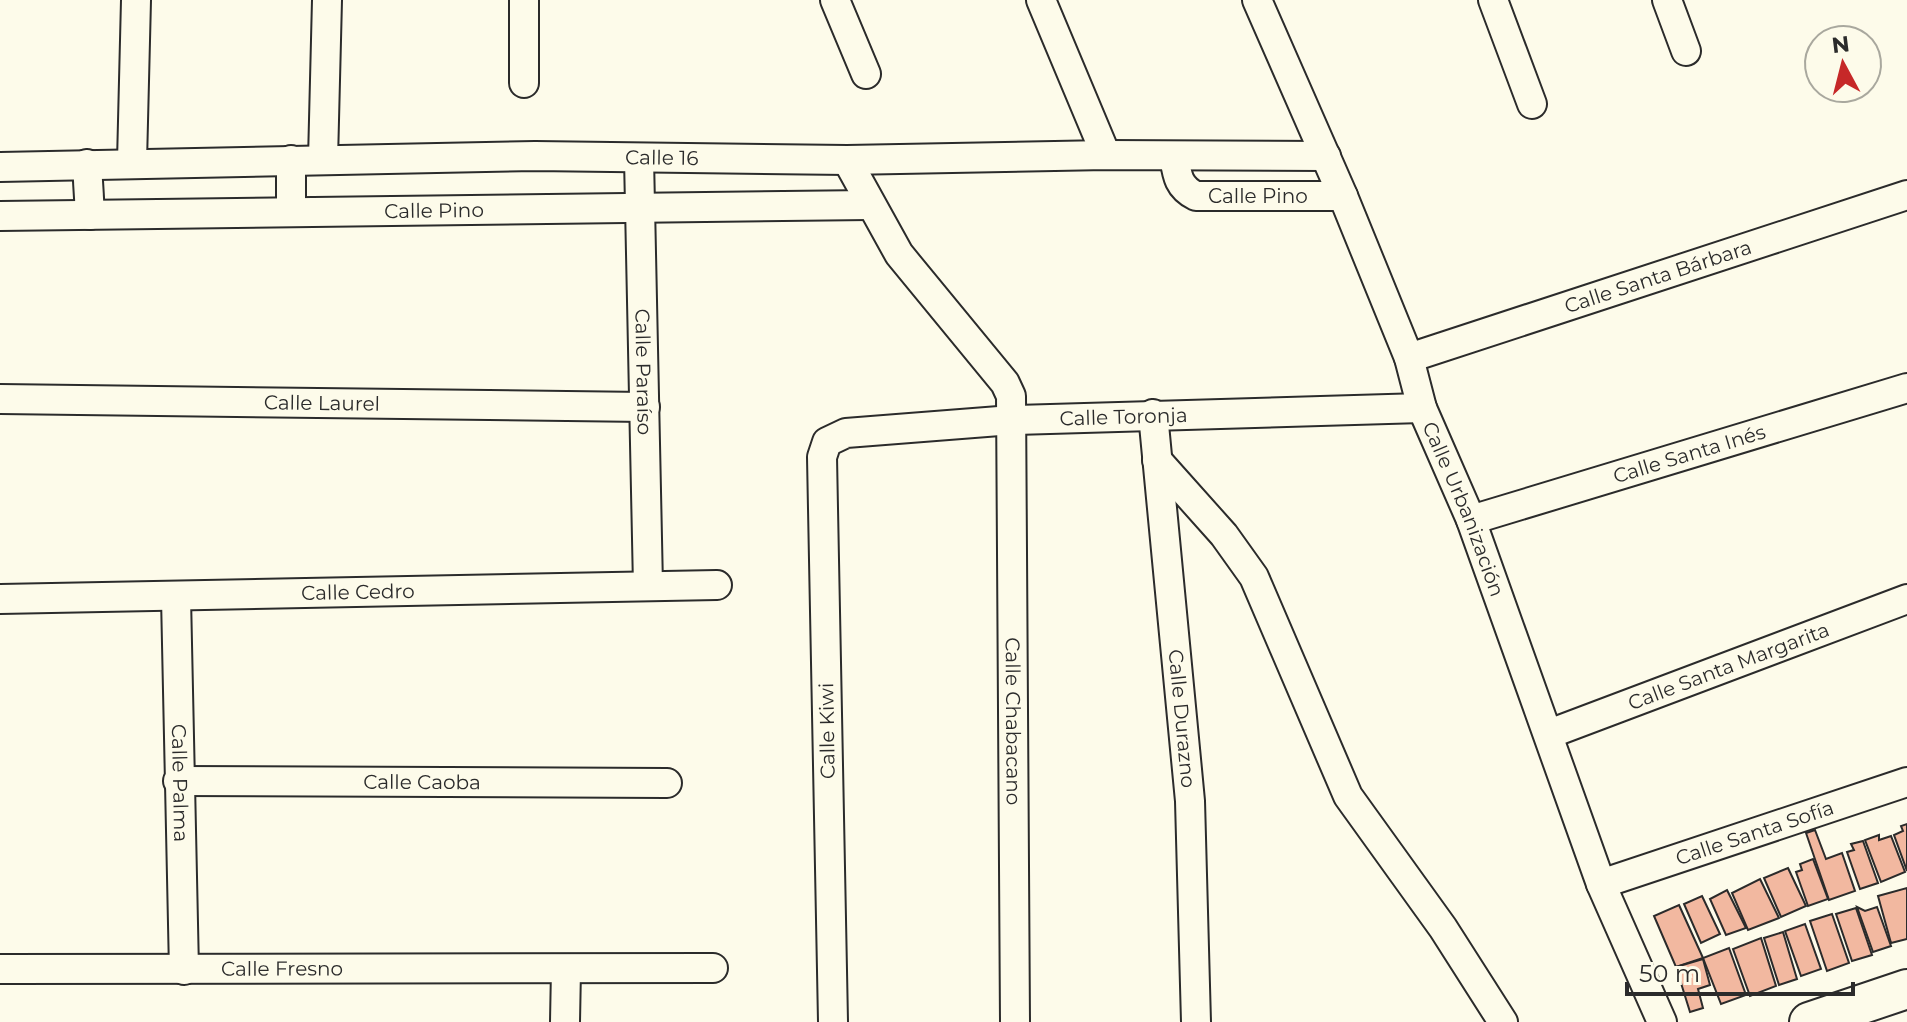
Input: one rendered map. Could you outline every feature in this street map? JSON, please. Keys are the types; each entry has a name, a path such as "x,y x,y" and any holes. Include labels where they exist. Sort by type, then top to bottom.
{"street":[{"path":"132,162 136,0"},
{"path":"323,160 327,0"},
{"path":"524,0 524,83"},
{"path":"835,0 866,74"},
{"path":"1041,0 1106,155"},
{"name":"Calle Urbanización","path":"1257,0 1343,196 1409,358 1422,408 1471,520 1601,884 1662,1022"},
{"path":"1493,0 1532,104"},
{"path":"1667,0 1686,51"},
{"name":"Calle 16","path":"0,167 291,160 847,160 1106,155 1176,169 1326,156"},
{"name":"Calle Paraíso","path":"639,158 648,586"},
{"path":"291,160 291,212"},
{"name":"Calle Chabacano","path":"847,160 869,205 899,254 1005,383 1011,396 1015,1022"},
{"path":"87,164 90,215"},
{"name":"Calle Pino","path":"1176,169 1185,191 1196,196 1343,196"},
{"name":"Calle Santa Bárbara","path":"1409,358 1907,195"},
{"name":"Calle Pino","path":"0,216 869,205"},
{"name":"Calle Santa Inés","path":"1471,520 1907,388"},
{"name":"Calle Laurel","path":"0,399 645,407"},
{"name":"Calle Toronja","path":"827,442 846,433 1012,420 1422,408"},
{"name":"Calle Durazno","path":"1153,414 1190,801 1196,1022"},
{"name":"Calle Kiwi","path":"827,442 822,457 833,1022"},
{"path":"1157,460 1224,535 1254,577 1348,796 1505,1019"},
{"name":"Calle Cedro","path":"0,599 717,585"},
{"name":"Calle Palma","path":"176,597 184,970"},
{"name":"Calle Santa Margarita","path":"1549,734 1907,599"},
{"name":"Calle Caoba","path":"178,781 667,783"},
{"name":"Calle Santa Sofía","path":"1601,884 1907,782"},
{"name":"Calle Fresno","path":"0,969 713,968"},
{"path":"565,1022 566,969"},
{"path":"1809,1022 1907,989"}],"building":[{"path":"1907,824 1907,871 1894,835 1903,831 1901,826"},
{"path":"1815,830 1826,859 1842,853 1855,891 1829,900 1806,833"},
{"path":"1879,835 1879,840 1891,836 1905,872 1881,882 1865,840"},
{"path":"1863,841 1878,883 1860,889 1847,852 1854,850 1851,844"},
{"path":"1813,859 1828,899 1808,906 1796,872 1802,870 1800,864"},
{"path":"1788,868 1806,906 1781,917 1764,878"},
{"path":"1760,879 1779,918 1748,930 1732,893"},
{"path":"1907,888 1907,939 1891,943 1878,896"},
{"path":"1727,890 1746,928 1726,935 1710,899"},
{"path":"1702,896 1720,934 1701,943 1684,904"},
{"path":"1679,905 1703,958 1676,967 1654,916"},
{"path":"1857,907 1865,911 1877,907 1891,946 1873,952"},
{"path":"1856,908 1872,955 1852,961 1836,914"},
{"path":"1832,914 1849,963 1827,971 1810,921"},
{"path":"1805,924 1821,969 1801,976 1785,931"},
{"path":"1783,932 1797,979 1779,985 1764,938"},
{"path":"1761,938 1776,986 1750,996 1733,949"},
{"path":"1729,948 1746,995 1721,1004 1703,958"},
{"path":"1703,959 1710,985 1698,989 1703,1008 1690,1012 1676,967"}]}
